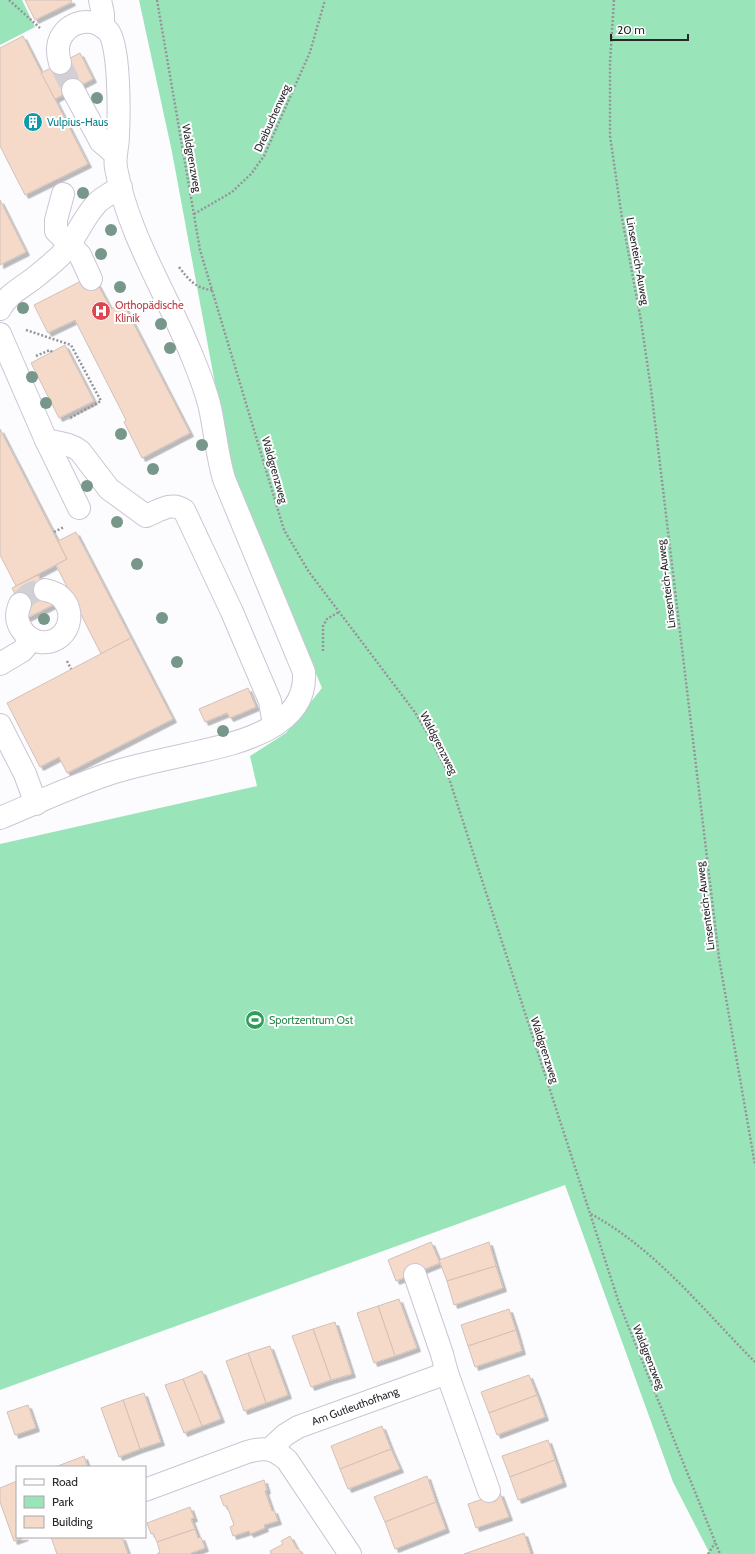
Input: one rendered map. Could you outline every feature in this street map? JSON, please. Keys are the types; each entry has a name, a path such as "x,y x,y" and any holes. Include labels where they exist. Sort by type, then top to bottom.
{"street":[{"path":"100,0 103,14 103,27"},
{"path":"0,818 80,784 118,771 234,744 262,732 274,725 290,712 298,703 303,692 305,682 304,672 224,479 220,466 210,409 205,390 192,355 144,252 121,187 116,168 115,154 118,137 117,66 113,41 108,31 103,27 90,22 77,22 66,31 59,53"},
{"path":"73,90 101,142 115,154"},
{"path":"0,309 7,298 54,261 70,244 98,202 121,187"},
{"path":"63,194 56,220 56,231 80,256 91,279"},
{"path":"0,334 46,440 79,508"},
{"path":"46,440 68,444 80,451 109,489 146,516 172,505 179,506 184,510 265,689 272,708 274,725"},
{"path":"20,604 17,616 19,625 24,633 32,639 45,642 55,639 63,633 68,624 69,608 64,599 55,592 45,590"},
{"path":"0,664 22,651 32,639"},
{"path":"0,725 25,774 36,804"},
{"path":"415,1275 447,1373 489,1491"},
{"name":"Am Gutleuthofhang","path":"270,1449 285,1435 298,1427 447,1373"},
{"path":"146,1490 247,1452 258,1449 270,1449 279,1453 287,1460 350,1554"}],"path":[{"path":"9,0 47,35 59,53"},
{"name":"Waldgrenzweg","path":"157,0 200,250 284,530 309,572 414,711 446,769 619,1303 720,1554"},
{"name":"Dreibuchenweg","path":"194,214 232,192 251,174 264,156 310,52 325,0"},
{"name":"Linsenteich-Auweg","path":"614,0 610,70 610,136 622,218 641,321 651,389 719,958 755,1165"},
{"path":"24,330 71,345 101,401 70,418 69,422"},
{"path":"28,332 28,337"},
{"path":"32,350 36,356 50,350 52,352"},
{"path":"305,682 318,671 322,661 323,626 327,619 339,612"},
{"path":"590,1214 620,1232 654,1259 755,1362"},
{"path":"708,1554 715,1543"}],"green space":[{"path":"0,0 22,0 35,27 0,45"},
{"path":"139,0 755,0 755,1554 710,1554 673,1482 565,1185 0,1390 0,844 257,786 250,756 286,733 322,688 231,470 172,152"}],"building":[{"path":"25,0 71,0 72,2 35,20"},
{"name":"Vulpius-Haus","path":"23,36 88,164 25,195 0,146 0,48"},
{"path":"80,53 93,79 55,99 41,73"},
{"path":"0,200 26,252 0,265"},
{"path":"81,281 85,289 97,283 111,309 123,303 190,433 142,458 124,422 126,420 75,320 48,333 34,305"},
{"path":"65,345 94,401 59,418 31,363"},
{"path":"0,429 67,559 16,586 0,555"},
{"path":"76,532 131,638 101,654 56,565 67,559 58,541"},
{"path":"38,575 53,605 27,618 12,588"},
{"path":"131,638 173,719 67,773 59,757 40,767 7,703"},
{"path":"248,688 256,707 230,718 227,713 205,722 199,709"},
{"path":"431,1242 440,1263 396,1281 388,1260"},
{"path":"489,1242 496,1266 447,1281 439,1260"},
{"path":"496,1266 503,1288 454,1305 447,1281"},
{"path":"399,1299 417,1348 395,1356 378,1306"},
{"path":"378,1306 395,1356 374,1363 357,1313"},
{"path":"509,1309 516,1330 468,1346 461,1325"},
{"path":"335,1322 352,1374 331,1380 313,1329"},
{"path":"313,1329 331,1380 311,1387 292,1336"},
{"path":"516,1330 522,1351 475,1367 468,1346"},
{"path":"270,1346 288,1395 266,1403 248,1353"},
{"path":"248,1353 266,1403 244,1411 226,1361"},
{"path":"202,1371 221,1419 202,1426 183,1379"},
{"path":"529,1375 537,1395 489,1413 481,1392"},
{"path":"183,1379 202,1426 184,1433 165,1385"},
{"path":"144,1393 161,1442 140,1449 123,1400"},
{"path":"537,1395 545,1417 497,1435 489,1413"},
{"path":"123,1400 140,1449 119,1457 101,1408"},
{"path":"28,1405 36,1428 15,1435 7,1412"},
{"path":"382,1426 391,1449 340,1469 331,1446"},
{"path":"548,1440 555,1460 510,1477 502,1456"},
{"path":"391,1449 400,1469 348,1489 340,1469"},
{"path":"84,1456 88,1466 58,1466"},
{"path":"555,1460 563,1483 518,1500 510,1477"},
{"path":"427,1476 436,1502 385,1522 374,1497"},
{"path":"264,1480 267,1490 265,1491 272,1511 274,1510 278,1521 264,1525 265,1528 250,1534 249,1531 233,1536 230,1527 234,1525 227,1506 224,1506 220,1496"},
{"path":"16,1481 16,1538 22,1538 14,1541 0,1502 0,1488"},
{"path":"500,1493 509,1517 476,1528 468,1504"},
{"path":"436,1502 446,1529 395,1549 385,1522"},
{"path":"190,1507 194,1518 191,1519 195,1529 157,1542 153,1533 151,1534 147,1523"},
{"path":"195,1529 198,1538 201,1537 205,1548 191,1554 157,1554 160,1552 157,1542"},
{"path":"524,1533 531,1554 464,1554"},
{"path":"290,1536 297,1549 298,1548 302,1554 271,1554 270,1551 283,1544 281,1541"},
{"path":"51,1538 122,1538 128,1554 57,1554"}],"tunnel":[{"path":"60,63 73,90"},
{"path":"20,604 31,593 45,590"}],"place":[{"name":"Vulpius-Haus","path":"33,122"},
{"name":"Orthopädische Klinik","path":"101,311"},
{"name":"Sportzentrum Ost","path":"255,1020"}]}
